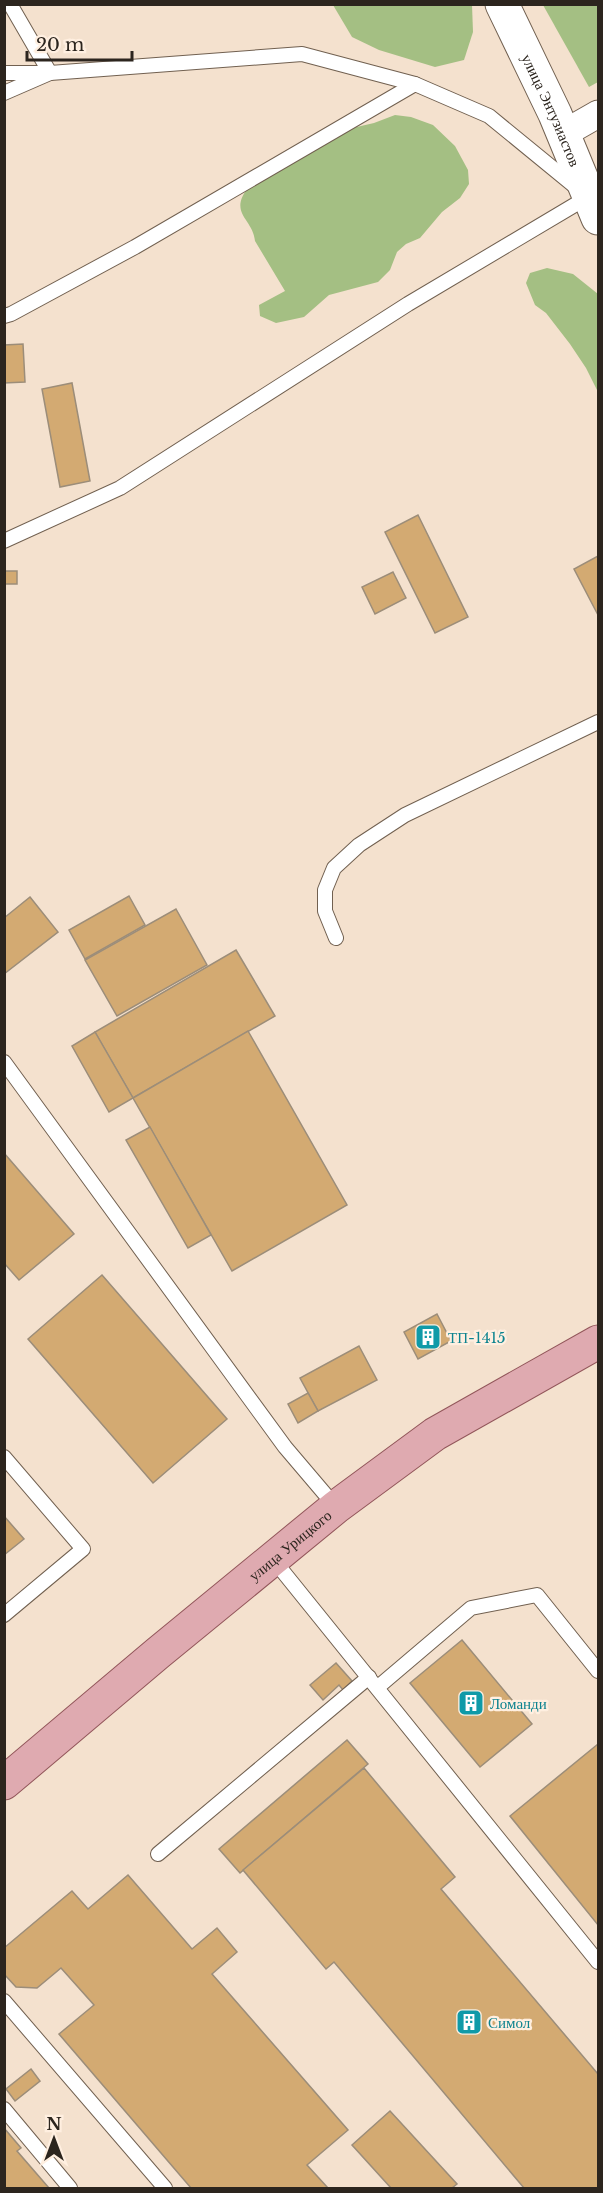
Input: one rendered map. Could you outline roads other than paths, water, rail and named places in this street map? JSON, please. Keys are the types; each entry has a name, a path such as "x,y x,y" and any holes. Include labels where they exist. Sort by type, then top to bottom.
{"main road":[{"name":"улица Урицкого","path":"4,1783 336,1507 435,1434 598,1342"}],"street":[{"name":"улица Энтузиастов","path":"502,4 563,134 593,207"},
{"path":"563,134 598,114"}],"lane":[{"path":"10,4 50,73"},
{"path":"4,73 50,73 302,54 415,84 489,116 593,207 408,304 120,488 4,541"},
{"path":"4,93 50,73"},
{"path":"7,311 139,253 415,84"},
{"path":"336,938 325,910 325,890 334,868 359,845 405,815 598,723"},
{"path":"4,1062 280,1440 336,1507"},
{"path":"4,1457 82,1549 4,1615"},
{"path":"272,1558 598,1962"},
{"path":"158,1854 373,1682 471,1608 537,1595 598,1671"},
{"path":"4,2001 165,2188"},
{"path":"4,2109 70,2188"}],"place":[{"name":"ТП-1415","path":"428,1337"},
{"name":"Ломанди","path":"471,1703"},
{"name":"Симол","path":"469,2022"}]}
